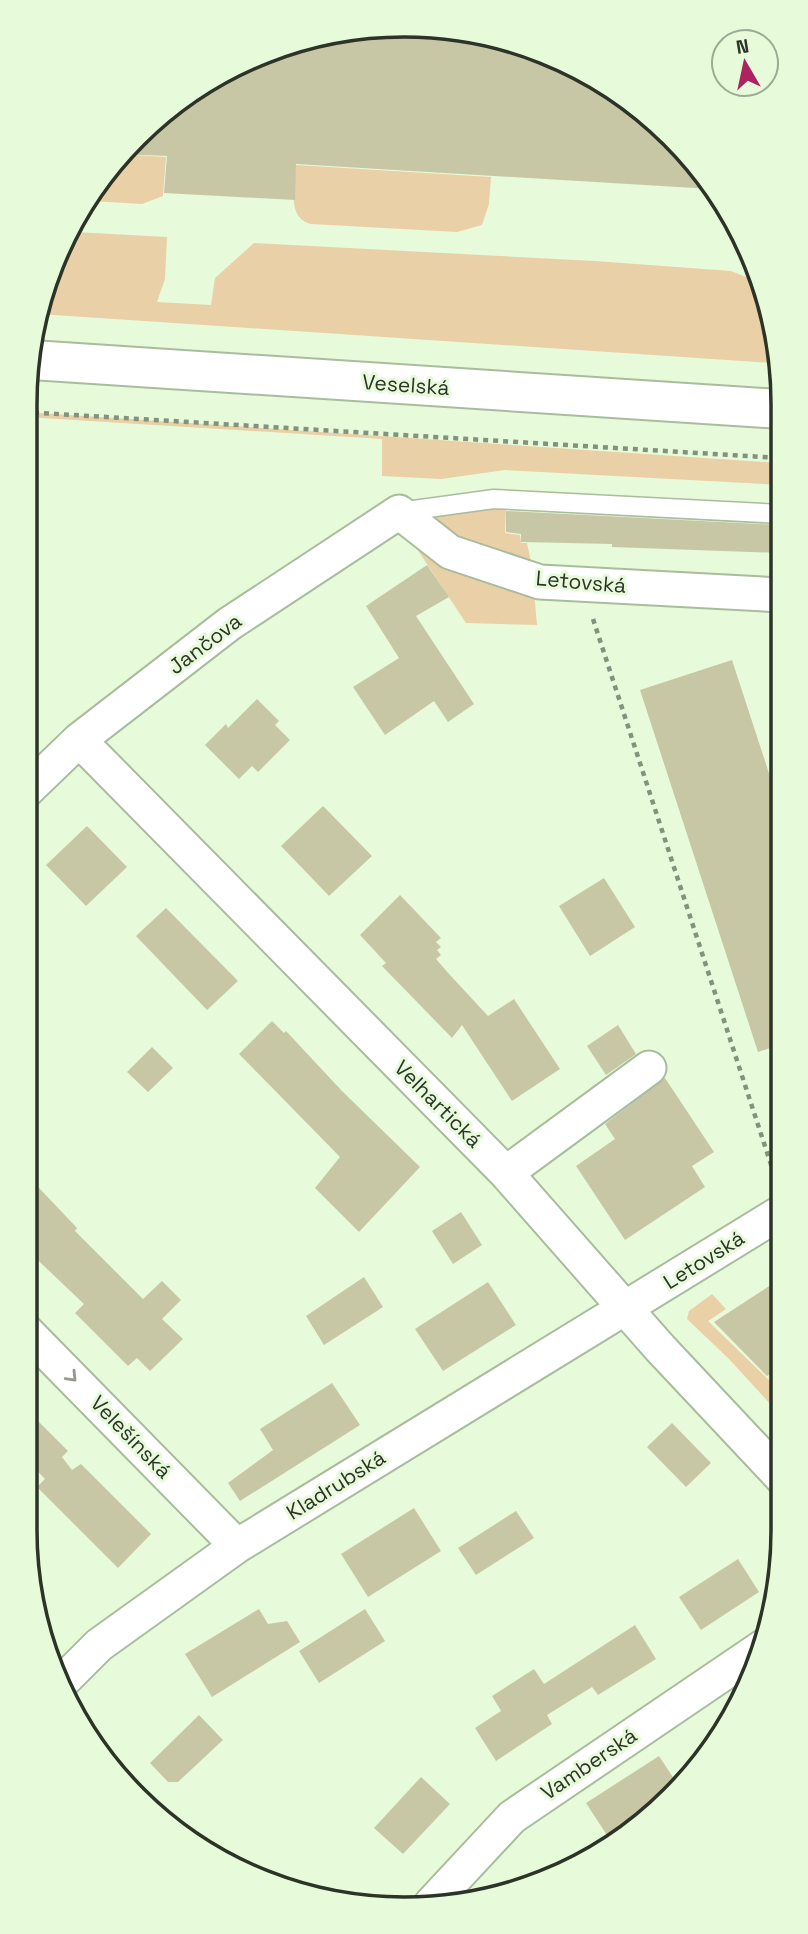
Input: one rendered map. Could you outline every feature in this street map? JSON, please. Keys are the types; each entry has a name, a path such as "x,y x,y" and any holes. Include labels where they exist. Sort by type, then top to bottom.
{"street":[{"name":"Veselská","path":"40,360 771,408"},
{"name":"Letovská","path":"399,512 450,552 540,582 771,593"},
{"name":"Jančova","path":"37,780 79,740 229,624 399,512"},
{"name":"Velhartická","path":"79,740 506,1173 660,1348 771,1466"},
{"path":"506,1173 649,1068"},
{"name":"Letovská","path":"625,1307 771,1208"},
{"name":"Kladrubská","path":"68,1676 99,1645 237,1546 625,1307"},
{"name":"Velešínská","path":"37,1342 237,1546"},
{"name":"Vamberská","path":"439,1895 512,1817 749,1656"}],"lane":[{"path":"399,512 494,499 771,513"}],"path":[{"path":"37,413 771,457"},
{"path":"582,584 771,1170"}],"shaded area":[{"path":"134,155 166,157 163,196 142,204 98,201"},
{"path":"296,165 491,177 489,204 482,225 457,232 311,224 303,221 295,208"},
{"path":"80,232 167,237 165,279 157,302 211,305 215,278 254,243 595,261 731,271 749,278 759,309 769,363 48,315 56,286"},
{"path":"37,413 771,462 771,484 505,470 441,479 382,476 382,439 37,418"},
{"path":"506,508 505,533 520,535 521,543 527,543 531,562 463,540 428,519 449,512"},
{"path":"405,531 534,591 537,625 466,623"},
{"path":"712,1294 726,1309 708,1321 771,1382 771,1405 687,1319 689,1311"}],"building":[{"path":"428,38 499,49 545,65 588,86 628,113 664,144 701,188 296,164 295,200 164,193 167,156 135,155 162,128 200,99 263,65 309,49 356,40"},
{"path":"506,511 771,524 771,553 521,542 521,534 506,532"},
{"path":"427,565 449,597 416,616 474,704 448,722 434,701 385,735 353,687 399,658 366,606"},
{"path":"732,660 771,779 771,1048 758,1052 640,690"},
{"path":"257,699 279,721 275,725 290,740 258,772 252,766 239,779 205,745 226,724 228,728"},
{"path":"323,806 372,856 329,896 281,846"},
{"path":"87,826 127,867 86,906 46,865"},
{"path":"604,878 635,927 590,956 559,906"},
{"path":"400,895 441,938 436,942 441,947 437,950 441,955 436,959 450,975 488,1016 514,999 560,1069 512,1101 462,1025 452,1038 382,966 386,963 360,935"},
{"path":"166,908 238,981 207,1010 136,936"},
{"path":"272,1021 284,1033 286,1031 342,1091 420,1167 359,1232 315,1188 340,1157 239,1054"},
{"path":"618,1025 636,1054 606,1075 587,1046"},
{"path":"152,1047 173,1068 148,1092 127,1072"},
{"path":"665,1078 714,1152 692,1166 705,1187 625,1240 576,1166 615,1139 605,1124"},
{"path":"37,1186 77,1228 75,1231 143,1299 162,1281 181,1300 162,1319 183,1339 150,1371 137,1358 128,1366 75,1313 84,1304 37,1259"},
{"path":"461,1212 482,1245 453,1264 432,1231"},
{"path":"364,1277 383,1307 324,1345 306,1316"},
{"path":"488,1282 516,1325 443,1371 415,1329"},
{"path":"771,1285 771,1374 767,1376 714,1322"},
{"path":"332,1383 360,1425 240,1501 228,1483 273,1450 260,1429"},
{"path":"37,1420 68,1451 62,1457 72,1470 81,1464 151,1534 118,1568 37,1487 45,1479 37,1471"},
{"path":"672,1423 711,1463 686,1487 647,1447"},
{"path":"414,1508 441,1551 368,1597 341,1554"},
{"path":"516,1511 534,1538 476,1575 458,1548"},
{"path":"738,1559 759,1592 701,1630 679,1597"},
{"path":"259,1609 268,1624 287,1621 300,1642 212,1697 185,1654"},
{"path":"365,1609 385,1641 319,1683 299,1651"},
{"path":"635,1625 656,1659 598,1695 592,1687 547,1715 552,1724 496,1761 475,1728 501,1711 492,1696 534,1669 544,1684"},
{"path":"199,1715 223,1740 178,1782 168,1782 150,1763"},
{"path":"659,1756 674,1779 646,1806 607,1836 586,1803"},
{"path":"421,1777 450,1804 403,1854 374,1828"}]}
